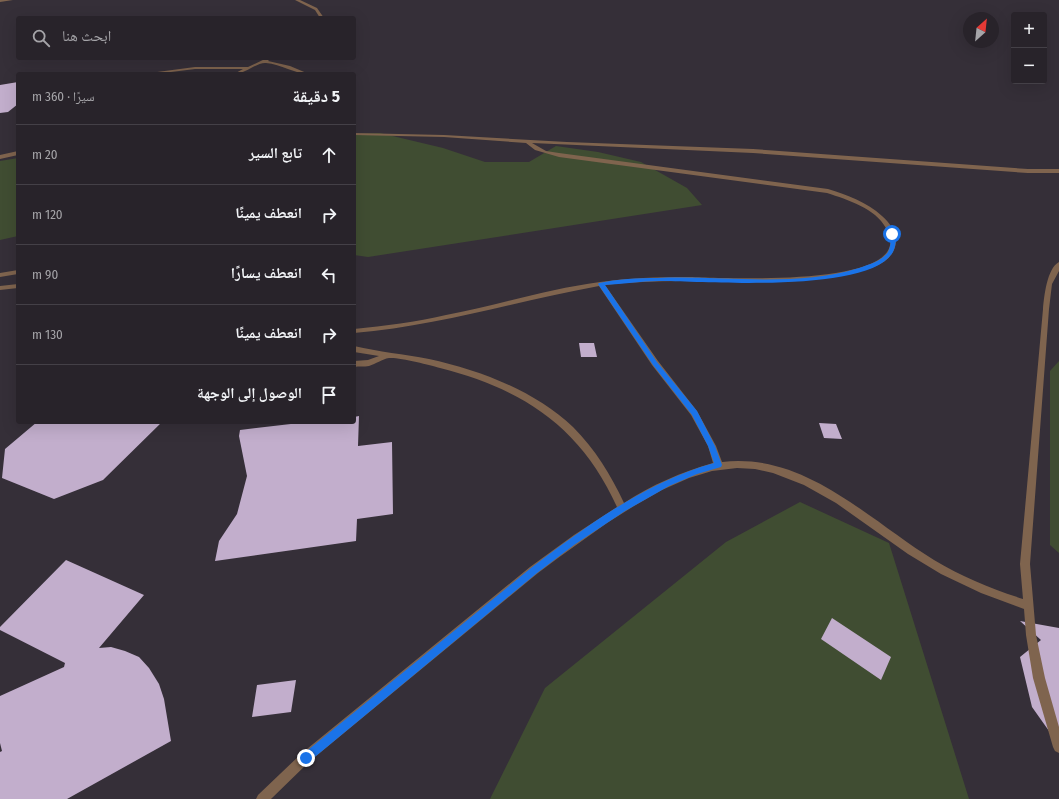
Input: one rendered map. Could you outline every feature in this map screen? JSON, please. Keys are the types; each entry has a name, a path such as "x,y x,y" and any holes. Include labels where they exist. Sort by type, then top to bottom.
{"lane":[{"path":"0,1 11,0"},
{"path":"297,0 316,9 321,16"},
{"path":"240,72 264,61 289,66 302,72"},
{"path":"161,72 195,68 249,68"},
{"path":"356,134 444,136 527,142 753,151 1028,171 1059,171"},
{"path":"356,331 427,322 541,295 601,284 657,279 786,282 825,278 845,274 875,264 885,258 894,243 892,234 887,225 869,209 857,202 828,192 580,158 541,150 532,147 527,142"},
{"path":"0,156 16,153"},
{"path":"1059,264 1049,284 1046,309 1026,556 1027,605 1031,635 1039,678 1059,747"},
{"path":"0,275 16,272"},
{"path":"601,284 655,363 694,413 712,446 718,465"},
{"path":"0,288 16,286"},
{"path":"356,349 430,362 472,375 527,399 554,416 585,445 612,485 622,509"},
{"path":"356,364 369,362 388,356"},
{"path":"262,799 306,758 534,570 571,542 622,509 666,484 695,471 718,465 738,464 754,466 785,473 801,480 853,509 918,556 968,584 998,596 1027,605"}],"green space":[{"path":"380,133 443,148 485,162 529,162 556,146 598,152 641,162 687,188 702,205 368,257 356,255 356,134"},
{"path":"16,158 16,236 0,240 0,161"},
{"path":"1059,361 1059,553 1050,545 1050,371"},
{"path":"800,502 889,543 969,799 490,799 545,688 726,542"}],"building":[{"path":"16,82 16,106 8,112 0,113 0,85"},
{"path":"579,343 594,343 597,357 581,357"},
{"path":"359,416 358,446 392,442 393,514 357,519 356,541 215,561 219,541 237,514 247,476 239,436 240,430 291,424 356,424 356,417"},
{"path":"819,423 836,424 842,439 824,438"},
{"path":"35,424 160,424 103,480 54,499 2,478 5,449"},
{"path":"66,560 144,595 99,648 111,647 125,651 139,657 149,668 159,684 164,699 171,741 67,799 0,799 0,752 2,751 0,743 0,696 64,667 65,663 0,630 0,627"},
{"path":"832,618 891,657 881,680 821,639"},
{"path":"1020,621 1059,628 1059,742 1032,707 1020,657 1041,640"},
{"path":"296,680 291,712 252,717 257,685"}],"route":[{"path":"306,758 496,603 534,570 571,542 622,509 666,484 695,471 718,465 712,446 694,413 655,363 601,284 657,279 786,282 825,278 845,274 875,264 885,258 891,251 894,243 892,234"}]}
